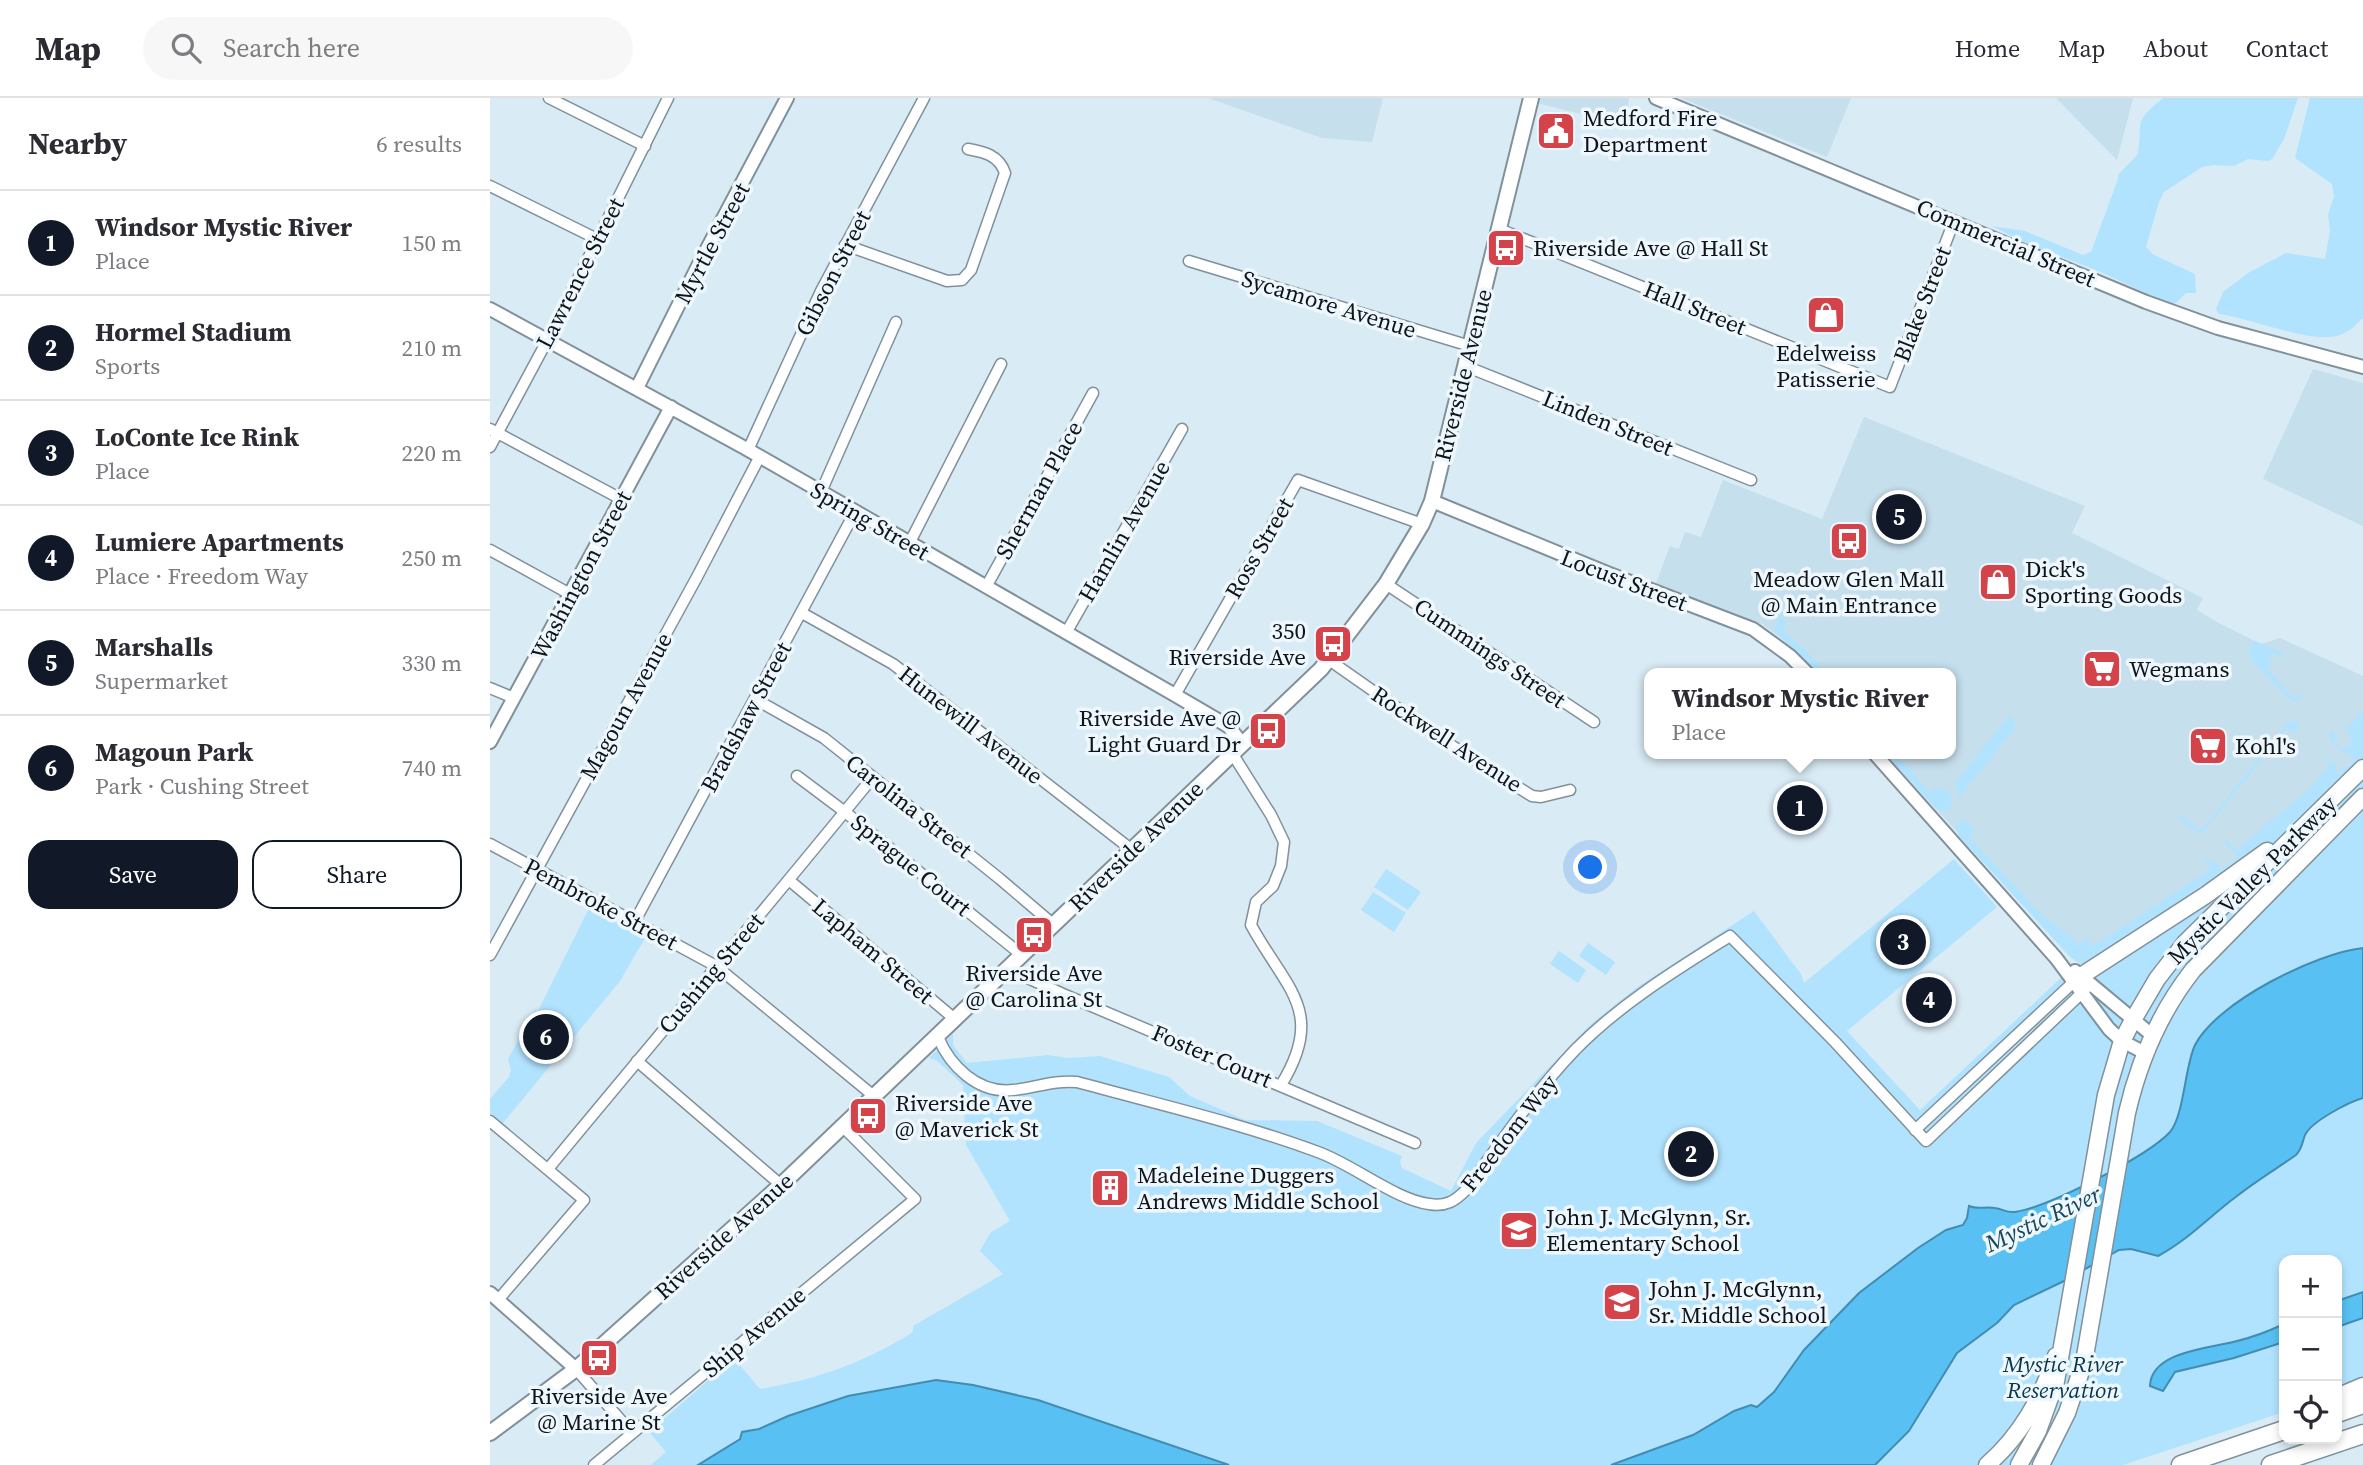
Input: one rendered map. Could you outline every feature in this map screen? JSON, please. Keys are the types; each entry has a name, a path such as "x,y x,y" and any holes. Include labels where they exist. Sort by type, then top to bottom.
{"highway":[{"path":"2342,1396 2363,1387"},
{"path":"2342,1411 2363,1404"},
{"path":"2252,1441 2279,1427"},
{"path":"2181,1465 2279,1432"},
{"path":"2271,1465 2363,1434"}],"main road":[{"name":"Riverside Avenue","path":"490,1433 576,1369 843,1127 1329,660 1386,584 1422,524 1432,501 1531,98"},
{"name":"Mystic Valley Parkway","path":"1987,1465 2019,1431 2041,1394 2059,1347 2106,1095 2122,1041 2133,1020 2157,979 2179,950 2363,768"},
{"name":"Mystic Valley Parkway","path":"2041,1465 2060,1429 2079,1380 2088,1345 2133,1091 2153,1036 2172,999 2193,970 2363,797"},
{"path":"2082,984 2314,816"},
{"path":"2019,1465 2038,1430 2056,1381 2071,1294"}],"street":[{"path":"549,98 645,146"},
{"name":"Lawrence Street","path":"490,447 494,431 548,339 668,98"},
{"name":"Myrtle Street","path":"637,388 787,98"},
{"name":"Gibson Street","path":"754,453 821,290 924,98"},
{"name":"Commercial Street","path":"1656,98 2040,259 2191,319 2363,368"},
{"path":"845,245 947,281 962,280 971,270 1005,173 1000,162 994,157 983,151 968,149"},
{"path":"490,186 597,239"},
{"name":"Blake Street","path":"1890,387 1954,221"},
{"name":"Hall Street","path":"1499,229 1890,387"},
{"name":"Sycamore Avenue","path":"1189,261 1470,346"},
{"name":"Spring Street","path":"490,309 754,453 1228,726 1237,748"},
{"path":"821,492 896,322"},
{"path":"909,544 1001,364"},
{"name":"Linden Street","path":"1465,366 1751,480"},
{"name":"Sherman Place","path":"986,587 1093,393"},
{"name":"Washington Street","path":"490,742 671,407"},
{"name":"Hamlin Avenue","path":"1066,633 1182,429"},
{"path":"494,431 621,499"},
{"name":"Magoun Avenue","path":"490,955 754,453"},
{"name":"Ross Street","path":"1175,695 1298,480 1422,524"},
{"name":"Locust Street","path":"1432,501 1753,629 1802,668"},
{"name":"Bradshaw Street","path":"635,921 855,512"},
{"path":"490,550 570,594"},
{"name":"Cummings Street","path":"1386,584 1594,722"},
{"name":"Hunewill Avenue","path":"802,613 893,664 1132,850"},
{"name":"Rockwell Avenue","path":"1329,660 1446,742 1532,796 1541,797 1570,790"},
{"path":"490,688 514,698"},
{"name":"Carolina Street","path":"755,699 816,733 1054,925"},
{"path":"1237,748 1284,842 1281,866 1273,886 1256,902 1251,925 1298,1002 1303,1021 1300,1045 1293,1066 1282,1085"},
{"path":"1879,759 2056,958 2082,984 2153,1036"},
{"name":"Sprague Court","path":"797,776 1023,956"},
{"name":"Cushing Street","path":"548,1169 790,881 873,777"},
{"name":"Pembroke Street","path":"490,844 716,966 875,1097"},
{"name":"Lapham Street","path":"790,881 956,1020"},
{"name":"Freedom Way","path":"938,1037 946,1054 957,1067 977,1082 993,1089 1009,1091 1054,1081 1077,1082 1285,1140 1342,1162 1418,1202 1444,1204 1455,1201 1466,1190 1534,1096 1576,1049 1630,1002 1730,936 1926,1141 2082,984"},
{"name":"Foster Court","path":"1010,968 1063,994 1415,1143"},
{"path":"2082,984 2109,1029 2122,1041 2145,1053"},
{"path":"1916,1130 2082,984"},
{"path":"637,1061 780,1185"},
{"path":"490,1121 584,1200 494,1296 576,1369 632,1433"},
{"name":"Ship Avenue","path":"594,1465 915,1199 843,1127"}],"shaded area":[{"path":"1208,98 1383,98 1372,142 1322,138"},
{"path":"1534,98 1629,98 1627,115 1616,123 1533,102"},
{"path":"1681,98 1851,98 1827,157"},
{"path":"2056,98 2133,98 2117,160"},
{"path":"2313,369 2363,383 2363,526 2263,479"},
{"path":"1864,417 2085,506 2072,533 2203,598 2197,610 2261,644 2280,638 2363,676 2363,751 2326,787 2244,855 2080,964 1891,759 1956,759 1956,668 1811,668 1789,644 1762,624 1655,586 1670,546 1679,549 1685,532 1701,537 1723,480 1822,519"}],"green space":[{"path":"2163,98 2298,98 2284,139 2272,159 2248,159 2234,166 2202,167 2164,192 2146,247 2154,255 2195,274 2196,293 2186,293 2176,303 2170,304 2096,270 2027,244 1992,226 2025,231 2083,255 2091,252 2118,175 2138,154 2143,117"},
{"path":"2310,98 2363,98 2363,318 2337,336 2295,333 2219,314 2216,309 2223,292 2248,273 2286,253 2325,259 2330,230 2328,215 2334,196 2332,184 2295,158"},
{"path":"1793,596 1803,602 1795,599 1781,617 1787,623 1783,631 1807,651 1822,668 1811,668 1774,631 1778,617"},
{"path":"2255,641 2283,653 2280,659 2274,653 2269,658 2273,663 2267,669 2294,698 2301,693 2302,697 2298,701 2291,700 2251,660 2249,650"},
{"path":"2363,711 2363,948 2343,952 2294,970 2221,1015 2204,1032 2194,1049 2175,1124 2160,1141 2096,1180 2026,1210 2012,1213 1975,1209 1964,1225 1946,1230 1918,1248 1859,1293 1804,1350 1774,1392 1757,1407 1751,1405 1734,1411 1693,1435 1611,1465 1229,1465 1038,1400 973,1385 936,1380 876,1390 788,1416 759,1429 747,1431 719,1453 698,1465 651,1465 666,1452 649,1432 734,1358 760,1389 820,1375 895,1343 913,1332 913,1326 1003,1274 980,1251 990,1233 1010,1221 966,1145 963,1085 936,1060 929,1058 953,1034 953,1045 967,1063 1048,1055 1067,1058 1100,1056 1169,1077 1190,1096 1245,1120 1317,1121 1402,1156 1402,1168 1451,1191 1476,1143 1590,1025 1636,988 1754,911 1801,974 1804,983 1954,859 1997,907 1847,1031 1920,1110 2064,975 2083,964 2070,957 1959,836 1956,827 1960,820 1964,819 1975,831 1970,838 2038,911 2079,944 2087,939 2093,946 2205,873 2211,866 2204,860 2207,858 2219,865 2221,870 2240,857 2234,856 2236,854 2224,843 2228,841 2236,850 2309,789 2330,764 2325,756 2336,765 2338,775 2356,757 2339,750 2332,742 2329,734 2332,730 2339,736 2333,742 2340,749 2350,745 2352,738 2345,730"},
{"path":"2010,716 2015,720 2015,728 1959,798 1955,783"},
{"path":"2290,719 2299,726 2295,733 2287,728 2202,834 2177,817 2180,814 2201,831"},
{"path":"1891,759 1900,759 1930,792 1936,787 1948,791 1952,799 1951,809 1943,812 1936,809"},
{"path":"1386,869 1421,892 1408,910 1374,887"},
{"path":"1373,892 1406,913 1394,932 1361,910"},
{"path":"589,908 645,938 620,981 503,1123 490,1113 490,1099 509,1077 511,1070 508,1059 535,1010 538,1011"},
{"path":"1588,943 1615,962 1606,975 1579,956"},
{"path":"1559,951 1586,970 1578,983 1550,964"},
{"name":"Mystic River Reservation","path":"2363,1098 2363,1292 2342,1299 2342,1255 2279,1255 2279,1326 2242,1339 2185,1353 2157,1369 2163,1391 2175,1372 2279,1344 2279,1414 2123,1465 1875,1465 1894,1448 1921,1414 1957,1353 1997,1323 2014,1305 2119,1250 2131,1249 2154,1255 2190,1235 2235,1197 2296,1155 2306,1133 2353,1101"},
{"path":"2363,1318 2363,1380 2342,1389 2342,1381 2342,1325"}],"water":[{"name":"Mystic River","path":"2363,948 2363,1098 2340,1108 2315,1124 2305,1135 2296,1155 2244,1191 2169,1250 2158,1256 2131,1249 2119,1250 2014,1305 1997,1323 1957,1353 1909,1431 1875,1465 1611,1465 1693,1435 1734,1411 1751,1405 1757,1407 1774,1392 1804,1350 1859,1293 1918,1248 1946,1230 1963,1225 1969,1206 2012,1212 2030,1208 2073,1191 2141,1154 2170,1132 2175,1124 2195,1045 2224,1012 2270,982 2295,970 2320,959"},
{"path":"2363,1292 2363,1318 2342,1325 2342,1299"},
{"path":"2279,1326 2279,1344 2175,1372 2163,1391 2150,1386 2153,1374 2171,1358"},
{"path":"936,1380 973,1385 1038,1400 1229,1465 698,1465 740,1439 742,1432 759,1429 788,1416 848,1396"}],"place":[{"name":"Medford Fire Department","path":"1556,131"},
{"name":"Riverside Ave @ Hall St","path":"1506,248"},
{"name":"Edelweiss Patisserie","path":"1826,315"},
{"name":"Marshalls","path":"1899,517"},
{"name":"Meadow Glen Mall @ Main Entrance","path":"1849,541"},
{"name":"Dick's Sporting Goods","path":"1998,582"},
{"name":"350 Riverside Ave","path":"1333,644"},
{"name":"Wegmans","path":"2102,669"},
{"name":"Riverside Ave @ Light Guard Dr","path":"1268,731"},
{"name":"Kohl's","path":"2208,746"},
{"name":"Windsor Mystic River","path":"1800,808"},
{"name":"Riverside Ave @ Carolina St","path":"1034,935"},
{"name":"LoConte Ice Rink","path":"1903,942"},
{"name":"Lumiere Apartments","path":"1929,1000"},
{"name":"Magoun Park","path":"546,1037"},
{"name":"Riverside Ave @ Maverick St","path":"868,1116"},
{"name":"Hormel Stadium","path":"1691,1154"},
{"name":"Madeleine Duggers Andrews Middle School","path":"1110,1188"},
{"name":"John J. McGlynn, Sr. Elementary School","path":"1519,1230"},
{"name":"John J. McGlynn, Sr. Middle School","path":"1622,1302"},
{"name":"Riverside Ave @ Marine St","path":"599,1358"}]}
